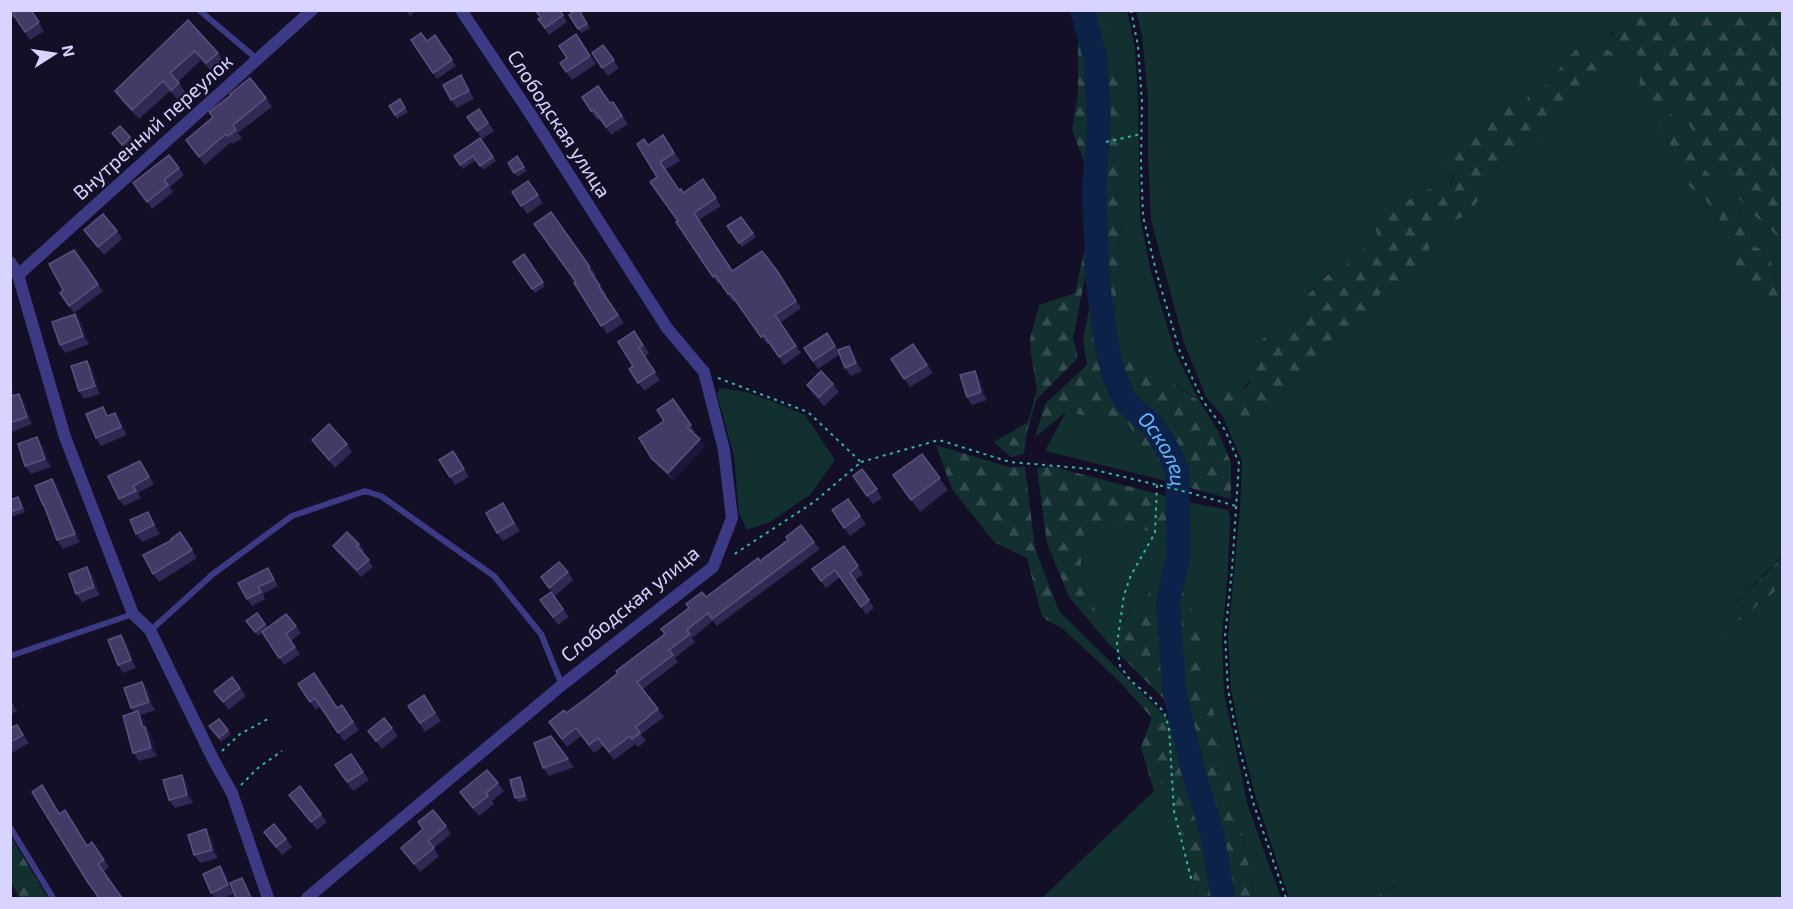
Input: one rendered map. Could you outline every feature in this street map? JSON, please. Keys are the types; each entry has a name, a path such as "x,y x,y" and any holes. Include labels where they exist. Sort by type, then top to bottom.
{"street":[{"path":"257,59 312,10"},
{"name":"Слободская улица","path":"308,898 562,685 713,567 732,518 724,450 704,372 667,328 461,10"},
{"name":"Внутренний переулок","path":"18,274 257,59"},
{"path":"10,262 18,274 65,437 133,614 150,630 232,793 268,898"}],"lane":[{"name":"Внутренний переулок","path":"199,10 257,59"},
{"path":"150,630 213,574 292,516 364,491 381,496 494,576 541,634 562,685"},
{"path":"10,656 133,614"},
{"path":"10,827 53,898"}],"path":[{"path":"1131,10 1138,46 1142,102 1143,216 1156,271 1180,352 1203,401 1225,430 1239,463 1225,636 1228,689 1238,743 1253,802 1286,898"},
{"path":"1106,142 1141,134"},
{"path":"704,372 808,412 861,462"},
{"path":"733,554 814,502 861,462 939,440 1010,462 1091,469 1236,506"},
{"path":"1157,484 1155,533 1131,575 1124,595 1117,644 1120,666 1131,681 1164,712 1169,728 1174,811 1192,882"},
{"path":"213,759 240,734 268,719"},
{"path":"232,793 258,768 282,751"}],"green space":[{"path":"1074,11 1077,11 1092,61 1095,118 1090,190 1093,220 1092,243 1073,338 1078,358 1036,400 1026,436 1024,454 1011,457 994,442 1028,422 1037,390 1030,339 1039,305 1075,293 1091,220 1087,169 1072,130 1078,93 1078,27"},
{"path":"1087,11 1112,11 1109,25 1094,36"},
{"path":"1112,11 1127,11 1135,48 1140,217 1151,272 1175,352 1200,402 1177,385 1112,362 1121,220 1121,61 1097,52 1094,36 1109,25"},
{"path":"1136,11 1627,11 1609,31 1626,49 1649,62 1728,186 1754,215 1782,240 1782,291 1772,273 1771,255 1754,246 1750,229 1741,220 1739,209 1724,198 1700,163 1676,118 1665,110 1664,100 1643,109 1654,117 1665,135 1690,187 1706,200 1726,230 1748,283 1761,294 1782,324 1782,556 1646,693 1782,586 1782,898 1398,898 1395,886 1374,898 1289,898 1257,801 1241,742 1231,689 1228,636 1240,509 1242,461 1222,415 1207,399 1184,343 1151,220 1148,100 1142,36","holes":["1597,44 1617,55 1603,83 1588,88 1574,105 1557,113 1541,139 1519,144 1493,174 1470,214 1441,226 1429,242 1430,269 1424,271 1415,285 1384,285 1372,313 1353,321 1329,344 1323,359 1306,365 1301,375 1279,397 1267,417 1240,392 1257,368 1263,339 1300,322 1304,299 1329,272 1337,282 1348,282 1366,245 1378,237 1396,210 1415,195 1436,186 1450,187 1459,148 1468,136 1479,136 1492,122 1494,109 1506,98 1513,110 1527,103 1528,92 1551,82 1562,65"]},
{"path":"1627,11 1782,11 1782,240 1754,215 1728,186 1649,62 1626,49 1609,30"},
{"path":"1597,44 1617,55 1611,72 1603,83 1588,88 1574,105 1557,113 1541,139 1519,144 1493,174 1470,214 1441,226 1429,242 1430,269 1424,271 1415,285 1384,285 1372,313 1353,321 1329,344 1323,359 1306,365 1301,375 1279,397 1268,417 1240,425 1222,415 1215,392 1240,392 1250,384 1246,371 1259,362 1263,338 1292,323 1299,322 1304,299 1330,272 1337,282 1347,282 1347,263 1359,258 1366,245 1378,237 1375,226 1415,195 1436,186 1450,187 1454,174 1440,166 1440,150 1459,148 1468,136 1479,136 1492,122 1494,109 1506,98 1513,109 1527,103 1528,92 1551,82 1562,65 1580,45"},
{"path":"1097,52 1121,61 1121,220 1112,361 1138,358 1200,402 1218,431 1231,463 1231,499 1154,478 1153,467 1128,423 1066,412 1035,437 1045,404 1087,365 1083,339 1101,249 1099,193 1105,124 1103,72"},
{"path":"1640,74 1653,79 1664,100 1665,110 1676,118 1700,163 1724,198 1739,209 1741,220 1750,229 1754,246 1771,255 1772,273 1782,291 1782,324 1761,294 1748,283 1737,267 1726,230 1706,200 1690,187 1665,135 1654,117 1643,109 1639,97"},
{"path":"720,388 746,392 805,415 835,460 811,494 770,522 747,530 739,513 734,457 717,394"},
{"path":"1066,412 1129,423 1153,467 1154,478 1045,451"},
{"path":"936,445 1009,467 1025,467 1035,548 1059,611 1177,728 1206,833 1219,898 1198,898 1167,779 1154,791 1141,747 1152,718 1119,681 1063,629 1042,617 1027,558 994,542 952,489"},
{"path":"1050,466 1189,502 1183,552 1149,531 1085,525 1080,573 1109,644 1069,597 1047,543 1037,469"},
{"path":"1189,502 1228,510 1230,518 1222,636 1224,693 1248,806 1281,898 1253,898 1251,875 1204,671 1207,652 1180,578 1153,589 1118,625 1117,652 1109,644 1079,573 1085,525 1149,531 1183,552"},
{"path":"1782,557 1782,586 1641,698"},
{"path":"1180,577 1207,652 1204,671 1251,875 1253,898 1227,898 1209,802 1187,722 1117,652 1118,626 1153,589"},
{"path":"1167,779 1198,898 1042,898 1154,791"},
{"path":"11,837 48,898 20,898 11,883"},
{"path":"1396,886 1398,898 1374,898"}],"building":[{"path":"19,10 31,10 39,22 25,32 13,14"},
{"path":"535,10 559,10 563,15 545,28"},
{"path":"579,10 587,24 578,29 569,15"},
{"path":"188,20 218,53 206,63 195,51 170,73 179,83 171,90 163,81 132,110 115,91"},
{"path":"421,33 427,41 435,35 452,60 433,73 411,40"},
{"path":"576,34 590,56 566,72 560,63 567,58 559,46"},
{"path":"603,45 614,60 602,68 592,53"},
{"path":"461,75 469,91 451,100 443,85"},
{"path":"250,78 266,98 233,125 236,130 228,136 226,134 199,157 186,140 213,117 209,112"},
{"path":"598,86 622,116 606,127 582,97"},
{"path":"400,99 405,108 395,115 389,106"},
{"path":"479,109 488,123 477,131 467,117"},
{"path":"120,126 130,137 122,145 112,133"},
{"path":"663,135 674,153 660,162 679,190 681,189 683,193 703,179 716,198 694,213 732,271 762,251 796,301 775,315 796,346 779,357 764,335 761,337 730,293 728,294 715,275 713,277 650,182 657,177 637,144 644,139 648,145"},
{"path":"480,138 493,157 480,166 473,156 460,165 454,156"},
{"path":"169,155 179,168 164,180 168,185 147,202 133,183"},
{"path":"517,156 524,167 514,173 508,163"},
{"path":"528,181 538,195 521,206 512,192"},
{"path":"551,212 590,267 588,268 599,287 618,315 601,326 574,283 576,282 534,224"},
{"path":"103,214 117,231 98,247 84,230"},
{"path":"741,217 753,233 739,243 727,226"},
{"path":"74,250 98,284 69,306 60,293 63,290 49,264"},
{"path":"524,254 543,282 532,289 513,262"},
{"path":"75,314 83,336 60,345 52,322"},
{"path":"634,331 643,345 639,348 655,372 638,383 629,369 633,366 618,342"},
{"path":"827,333 835,346 813,361 804,348"},
{"path":"913,344 927,365 904,379 891,359"},
{"path":"849,346 856,363 845,368 838,350"},
{"path":"87,361 95,386 79,391 71,366"},
{"path":"821,371 833,384 819,397 807,385"},
{"path":"975,371 981,392 967,397 960,375"},
{"path":"10,389 12,396 19,394 27,417 10,423"},
{"path":"673,399 691,425 687,427 700,439 668,473 652,459 639,438 664,421 657,410"},
{"path":"103,407 107,416 115,413 121,427 96,438 86,414"},
{"path":"329,424 347,444 329,460 312,440"},
{"path":"37,437 45,459 25,466 18,444"},
{"path":"453,451 464,469 450,477 439,460"},
{"path":"922,454 940,478 911,500 893,475"},
{"path":"140,461 149,477 133,486 136,491 119,499 108,476"},
{"path":"862,469 877,489 867,496 853,476"},
{"path":"52,479 75,534 57,540 35,486"},
{"path":"18,497 22,508 10,512 10,500"},
{"path":"848,499 860,516 844,528 832,510"},
{"path":"503,503 514,523 497,533 486,513"},
{"path":"148,512 154,525 136,534 130,520"},
{"path":"801,525 814,542 712,619 708,613 687,630 690,634 669,650 673,655 637,682 658,709 636,727 640,733 632,739 630,736 609,752 598,738 589,745 576,728 562,739 549,722 564,710 566,713 588,697 618,673 616,671 665,634 661,629 689,608 686,604 702,592 706,597 758,558 760,561 788,540 786,537"},
{"path":"180,532 192,550 153,574 143,555 172,540"},
{"path":"347,532 359,544 357,546 369,560 357,570 333,546"},
{"path":"844,546 858,566 850,573 869,600 861,607 835,570 821,581 812,569"},
{"path":"559,562 568,572 549,588 541,577"},
{"path":"87,567 94,587 76,594 69,574"},
{"path":"268,568 274,580 258,587 261,592 247,599 238,583"},
{"path":"551,592 563,609 553,617 540,600"},
{"path":"257,613 265,624 255,632 246,621"},
{"path":"286,614 296,626 286,634 295,647 279,658 262,632"},
{"path":"121,635 131,660 118,665 108,640"},
{"path":"314,673 337,708 342,705 353,722 338,733 315,698 310,702 298,684"},
{"path":"232,677 240,688 223,702 214,691"},
{"path":"142,682 149,702 131,708 124,688"},
{"path":"424,695 435,713 420,723 408,706"},
{"path":"138,711 151,748 133,753 123,716"},
{"path":"384,718 392,728 376,741 368,731"},
{"path":"219,719 228,730 219,738 209,726"},
{"path":"17,725 23,735 10,742 10,728"},
{"path":"551,736 568,759 543,768 534,743"},
{"path":"351,754 363,772 347,782 335,765"},
{"path":"487,770 498,783 486,793 488,796 473,808 460,792"},
{"path":"182,775 187,795 169,800 163,780"},
{"path":"520,777 525,796 515,798 510,780"},
{"path":"42,785 59,814 65,810 87,846 92,842 104,860 98,864 122,898 99,898 32,792"},
{"path":"300,786 321,814 311,822 289,795"},
{"path":"433,810 446,826 428,841 434,848 414,864 401,848 423,829 418,822"},
{"path":"274,824 286,839 276,847 264,832"},
{"path":"206,829 212,850 194,855 188,835"},
{"path":"220,866 228,885 211,893 203,874"},
{"path":"242,878 251,898 236,898 230,883"}],"waterway":[{"name":"Осколец","path":"1082,10 1096,61 1099,121 1094,191 1098,284 1107,348 1114,376 1126,402 1152,425 1169,452 1177,471 1179,553 1168,601 1174,690 1193,771 1212,833 1223,898"}]}
